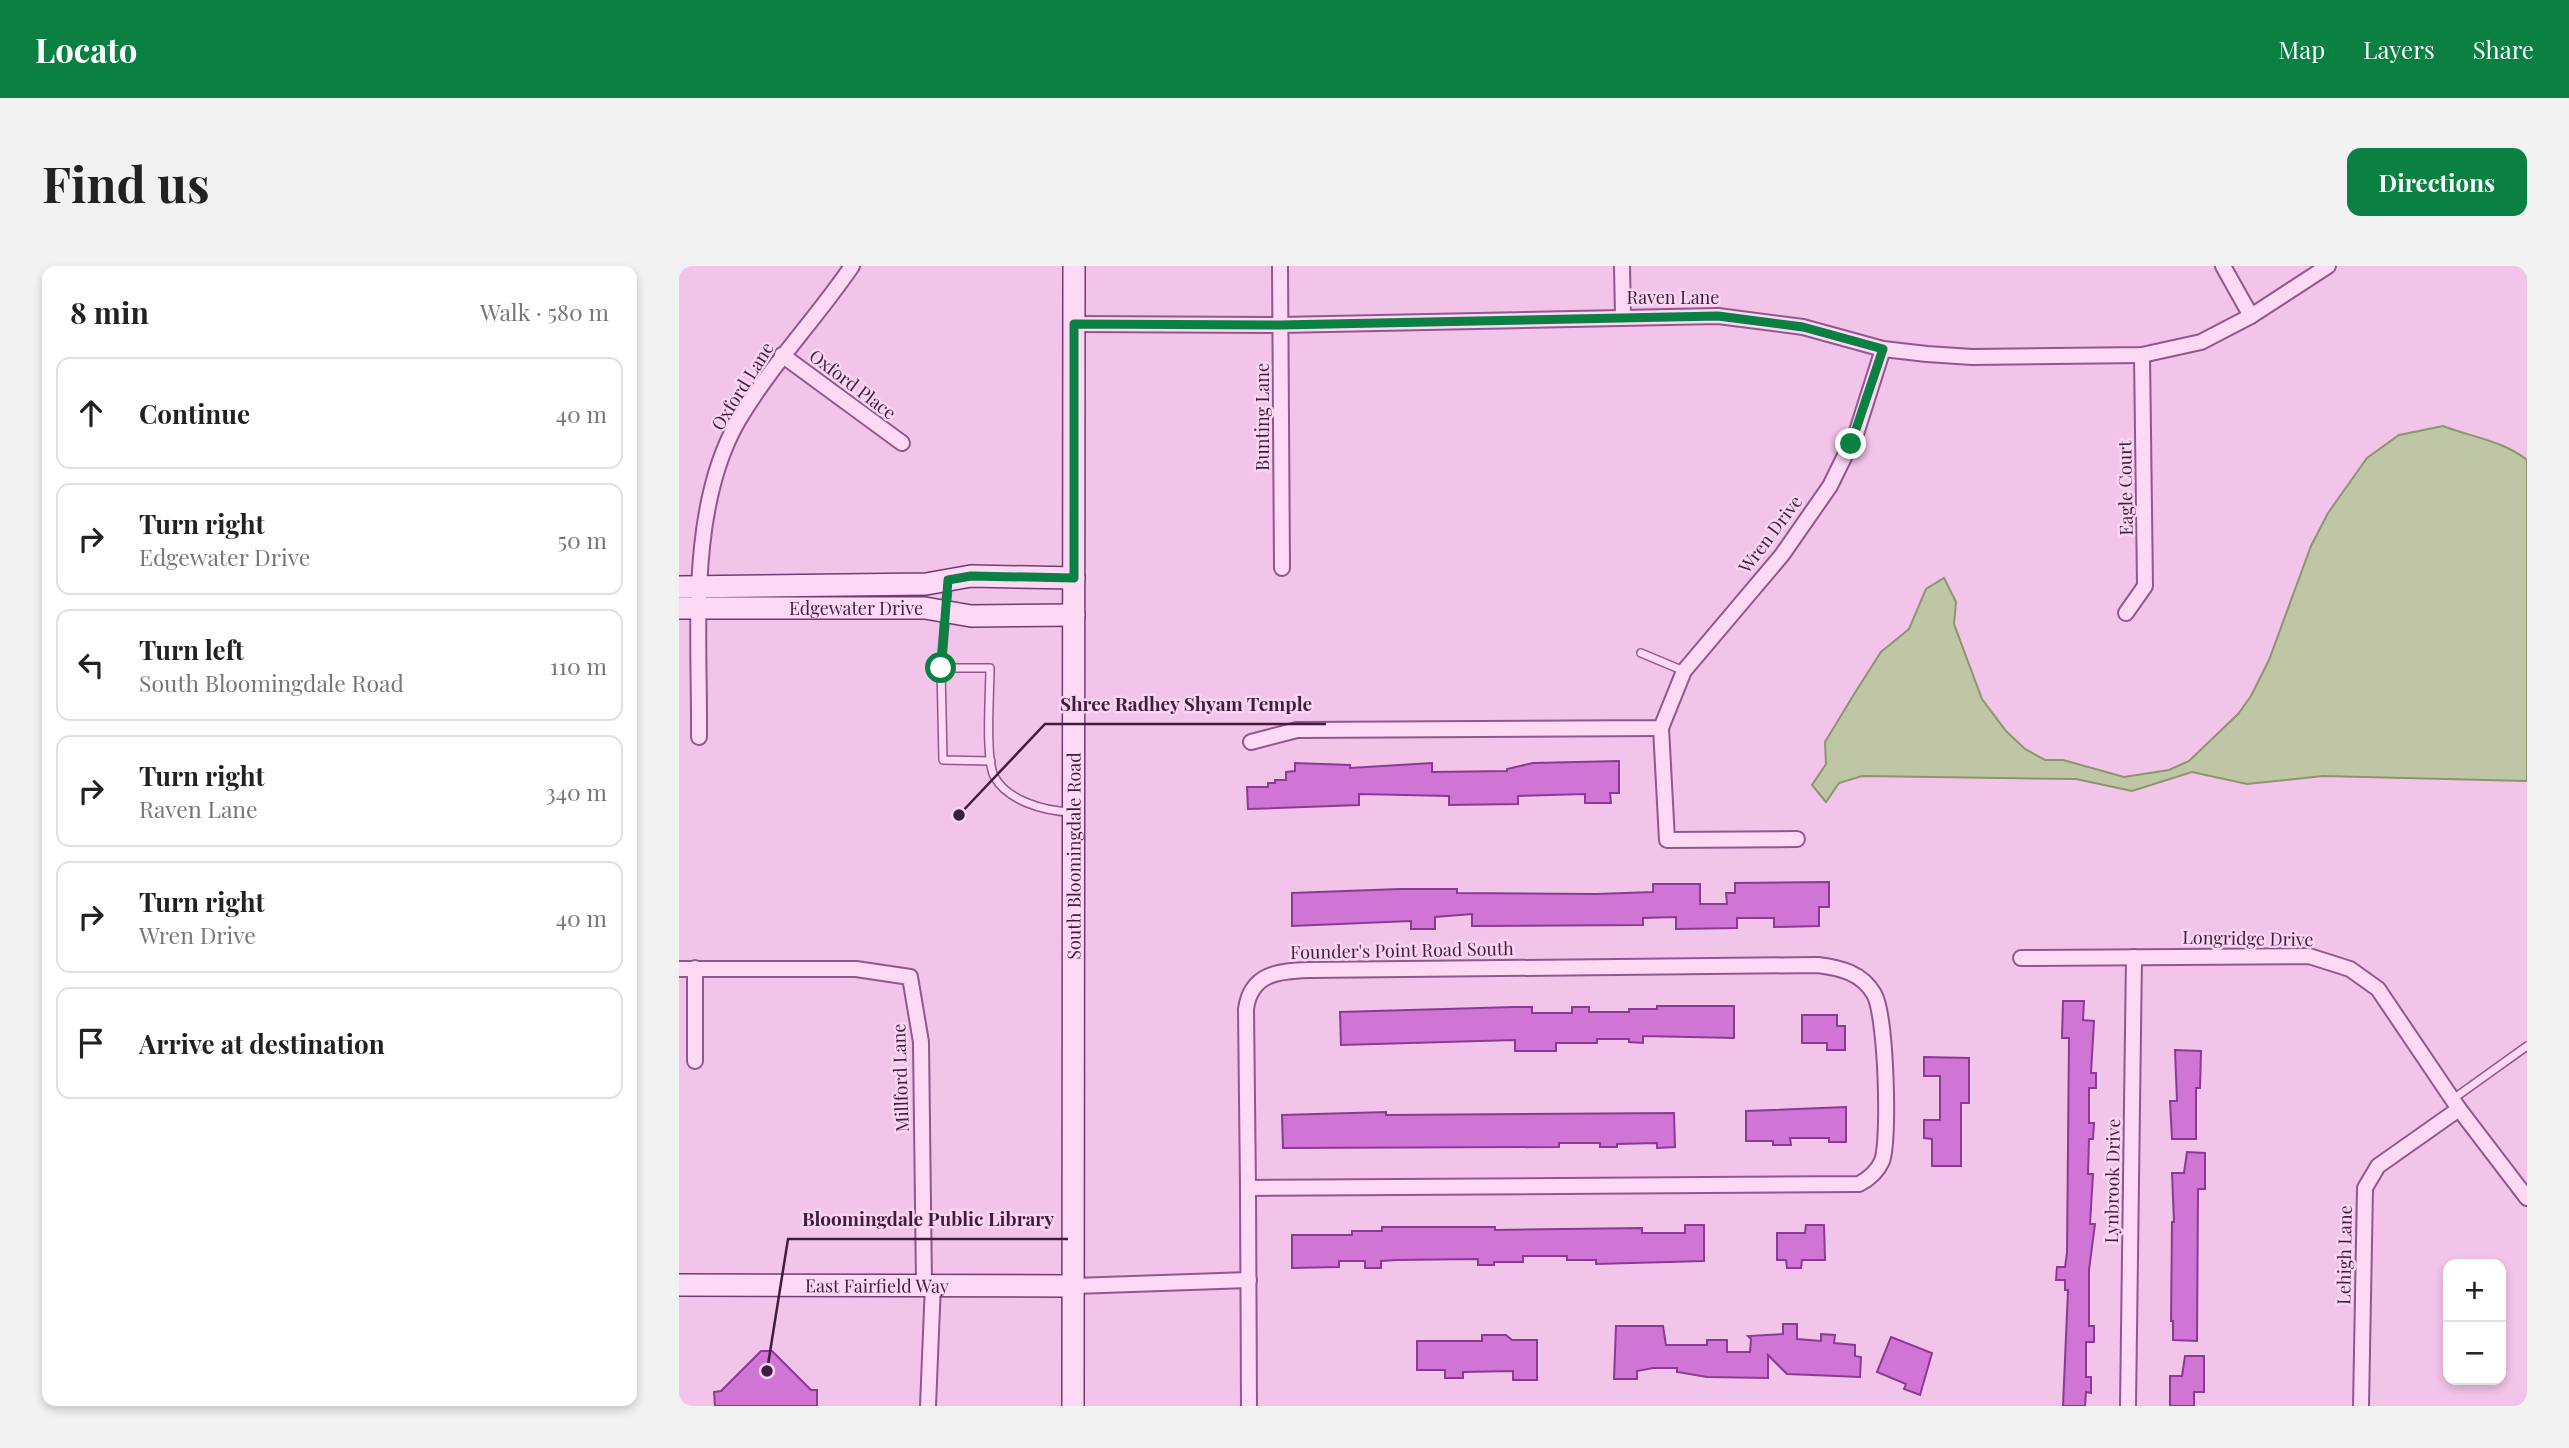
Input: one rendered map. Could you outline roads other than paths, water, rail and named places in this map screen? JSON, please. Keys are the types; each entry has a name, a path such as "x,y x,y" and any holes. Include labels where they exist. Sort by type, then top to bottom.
{"street":[{"name":"Oxford Lane","path":"699,737 704,527 718,469 738,422 782,355 832,296 852,266"},
{"name":"South Bloomingdale Road","path":"1073,1406 1074,266"},
{"name":"Bunting Lane","path":"1280,266 1282,568"},
{"path":"1622,266 1623,316"},
{"path":"2223,266 2251,316"},
{"name":"Raven Lane","path":"1074,324 1280,325 1718,316 1766,320 1883,349 1972,357 2142,355 2201,342 2251,316 2328,266"},
{"name":"Wren Drive","path":"1797,839 1667,840 1661,727 1684,671 1782,555 1830,486 1857,431 1883,349"},
{"name":"Oxford Place","path":"782,355 902,443"},
{"name":"Eagle Court","path":"2126,613 2145,586 2142,355"},
{"name":"Edgewater Drive","path":"679,608 701,598 926,584 971,576 1074,578"},
{"name":"Edgewater Drive","path":"679,587 701,598 925,608 971,616 1074,615"},
{"path":"1251,742 1297,730 1661,727"},
{"name":"Longridge Drive","path":"2021,958 2309,956 2335,962 2378,989 2456,1104 2527,1198"},
{"name":"Lynbrook Drive","path":"2128,1406 2134,957"},
{"name":"Founder's Point Road South","path":"1248,1188 1859,1184 1878,1168 1884,1151 1884,1028 1880,1007 1875,995 1861,979 1850,972 1818,965 1309,970 1272,973 1251,989 1246,1009 1249,1406"},
{"path":"695,968 695,1060"},
{"name":"Millford Lane","path":"679,969 914,971 921,1042 928,1284 928,1406"},
{"name":"Lehigh Lane","path":"2361,1406 2365,1188 2378,1166 2456,1104"},
{"path":"1074,1286 1249,1280"},
{"name":"East Fairfield Way","path":"679,1285 1074,1286"}],"lane":[{"path":"948,580 941,668 943,760 991,761"},
{"path":"1641,653 1684,671"},
{"path":"941,668 990,668 991,761 995,777 1013,795 1047,811 1074,812"},
{"path":"2456,1104 2527,1046"}],"place":[{"name":"Shree Radhey Shyam Temple","path":"959,815"},
{"name":"Bloomingdale Public Library","path":"767,1371"}]}
